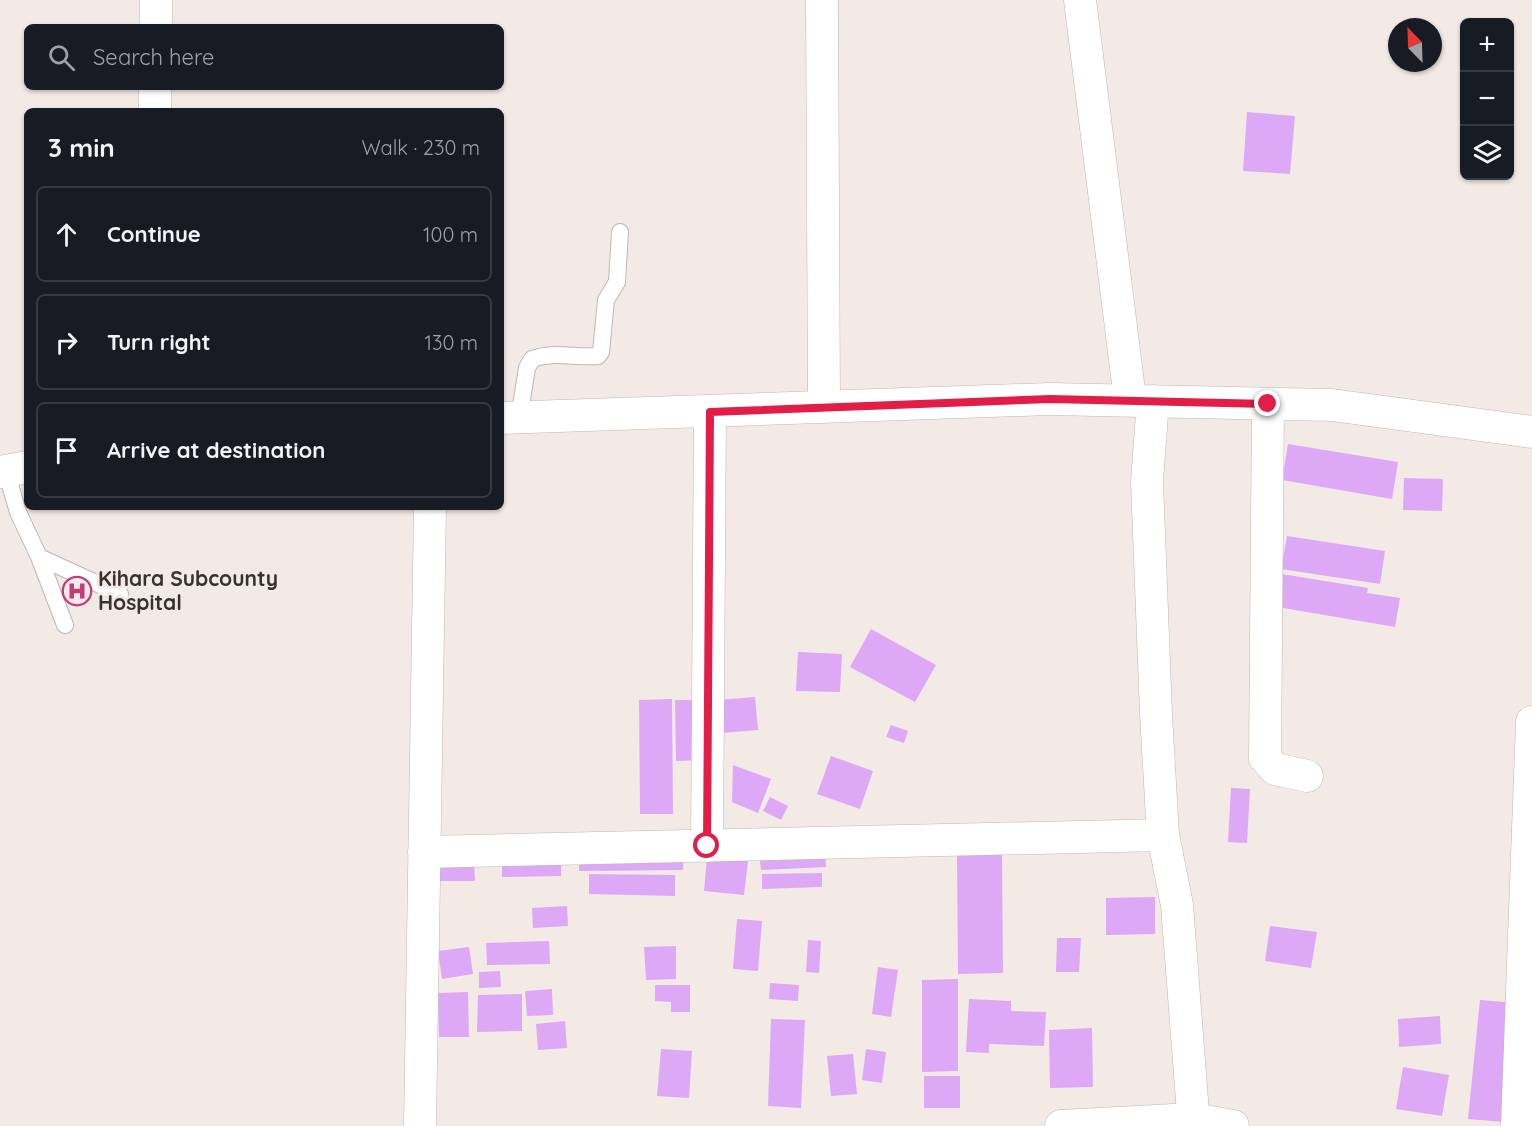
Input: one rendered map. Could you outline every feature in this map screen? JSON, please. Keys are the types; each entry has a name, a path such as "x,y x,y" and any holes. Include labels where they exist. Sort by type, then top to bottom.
{"street":[{"path":"156,0 156,24"},
{"path":"822,0 824,407"},
{"path":"1080,0 1141,400 1147,481 1163,836 1177,904 1194,1123"},
{"path":"155,90 155,108"},
{"path":"510,418 1050,399 1141,400 1332,405 1532,432"},
{"path":"1268,404 1265,758 1275,769 1306,776"},
{"path":"707,846 710,412"},
{"path":"420,1126 430,510"},
{"path":"1517,1126 1532,722"},
{"path":"424,852 1163,836"},
{"path":"1061,1126 1194,1123 1233,1126"}],"lane":[{"path":"510,418 532,359 548,353 585,357 598,356 601,352 606,300 617,282 620,232"},
{"path":"11,470 18,512 39,557 65,625"},
{"path":"39,557 120,594"}],"building":[{"path":"1247,112 1295,116 1290,174 1243,171"},
{"path":"1288,444 1398,462 1392,499 1282,480"},
{"path":"1404,478 1443,479 1442,511 1403,510"},
{"path":"1287,536 1385,551 1380,584 1281,569"},
{"path":"1282,574 1368,588 1367,593 1400,598 1395,627 1277,607"},
{"path":"871,629 936,665 915,702 850,667"},
{"path":"798,652 842,654 840,692 796,691"},
{"path":"755,697 758,730 721,733 718,700"},
{"path":"672,699 673,814 640,814 639,700"},
{"path":"675,700 702,700 703,760 676,761"},
{"path":"891,725 908,731 904,743 886,737"},
{"path":"831,756 873,771 860,809 817,794"},
{"path":"733,765 771,779 758,813 732,802"},
{"path":"1231,788 1250,789 1247,843 1228,842"},
{"path":"770,797 788,806 781,820 763,811"},
{"path":"825,850 826,867 761,870 759,854"},
{"path":"683,854 683,870 579,871 579,856"},
{"path":"957,855 1002,855 1003,973 958,974"},
{"path":"707,857 748,861 744,895 704,891"},
{"path":"474,859 475,881 440,881 439,860"},
{"path":"561,859 561,876 502,877 502,860"},
{"path":"822,873 822,887 762,889 762,874"},
{"path":"589,874 675,875 675,896 589,894"},
{"path":"1155,897 1155,934 1106,935 1106,898"},
{"path":"567,906 568,926 533,928 532,908"},
{"path":"737,919 762,921 758,971 733,969"},
{"path":"1270,926 1317,932 1311,968 1265,961"},
{"path":"1057,938 1081,938 1079,972 1056,972"},
{"path":"808,940 821,941 819,973 806,972"},
{"path":"549,941 550,964 487,965 486,943"},
{"path":"676,946 676,979 646,980 644,947"},
{"path":"469,947 473,974 442,979 438,951"},
{"path":"878,967 898,970 891,1017 872,1014"},
{"path":"500,971 501,987 479,988 479,972"},
{"path":"958,979 958,1071 922,1072 922,980"},
{"path":"770,983 799,985 798,1001 769,999"},
{"path":"655,985 690,985 690,1012 671,1012 671,1002 655,1001"},
{"path":"552,989 553,1015 527,1016 525,991"},
{"path":"468,992 469,1037 439,1037 438,993"},
{"path":"522,994 522,1031 477,1032 478,995"},
{"path":"969,999 1011,1001 1011,1011 1046,1012 1044,1046 989,1044 989,1053 966,1052"},
{"path":"1480,1000 1516,1003 1504,1122 1468,1119"},
{"path":"1440,1016 1441,1044 1399,1047 1398,1019"},
{"path":"771,1019 805,1020 801,1108 768,1106"},
{"path":"565,1021 567,1048 538,1050 536,1024"},
{"path":"1092,1028 1093,1087 1050,1088 1049,1030"},
{"path":"661,1049 692,1051 689,1098 657,1096"},
{"path":"866,1049 886,1052 882,1083 862,1080"},
{"path":"853,1054 857,1094 831,1096 827,1056"},
{"path":"1403,1067 1449,1075 1442,1116 1396,1109"},
{"path":"924,1076 960,1076 960,1108 924,1108"}],"place":[{"name":"Kihara Subcounty Hospital","path":"77,591"}],"route":[{"path":"707,846 710,412 1050,399 1130,399 1153,402 1268,404"}]}
